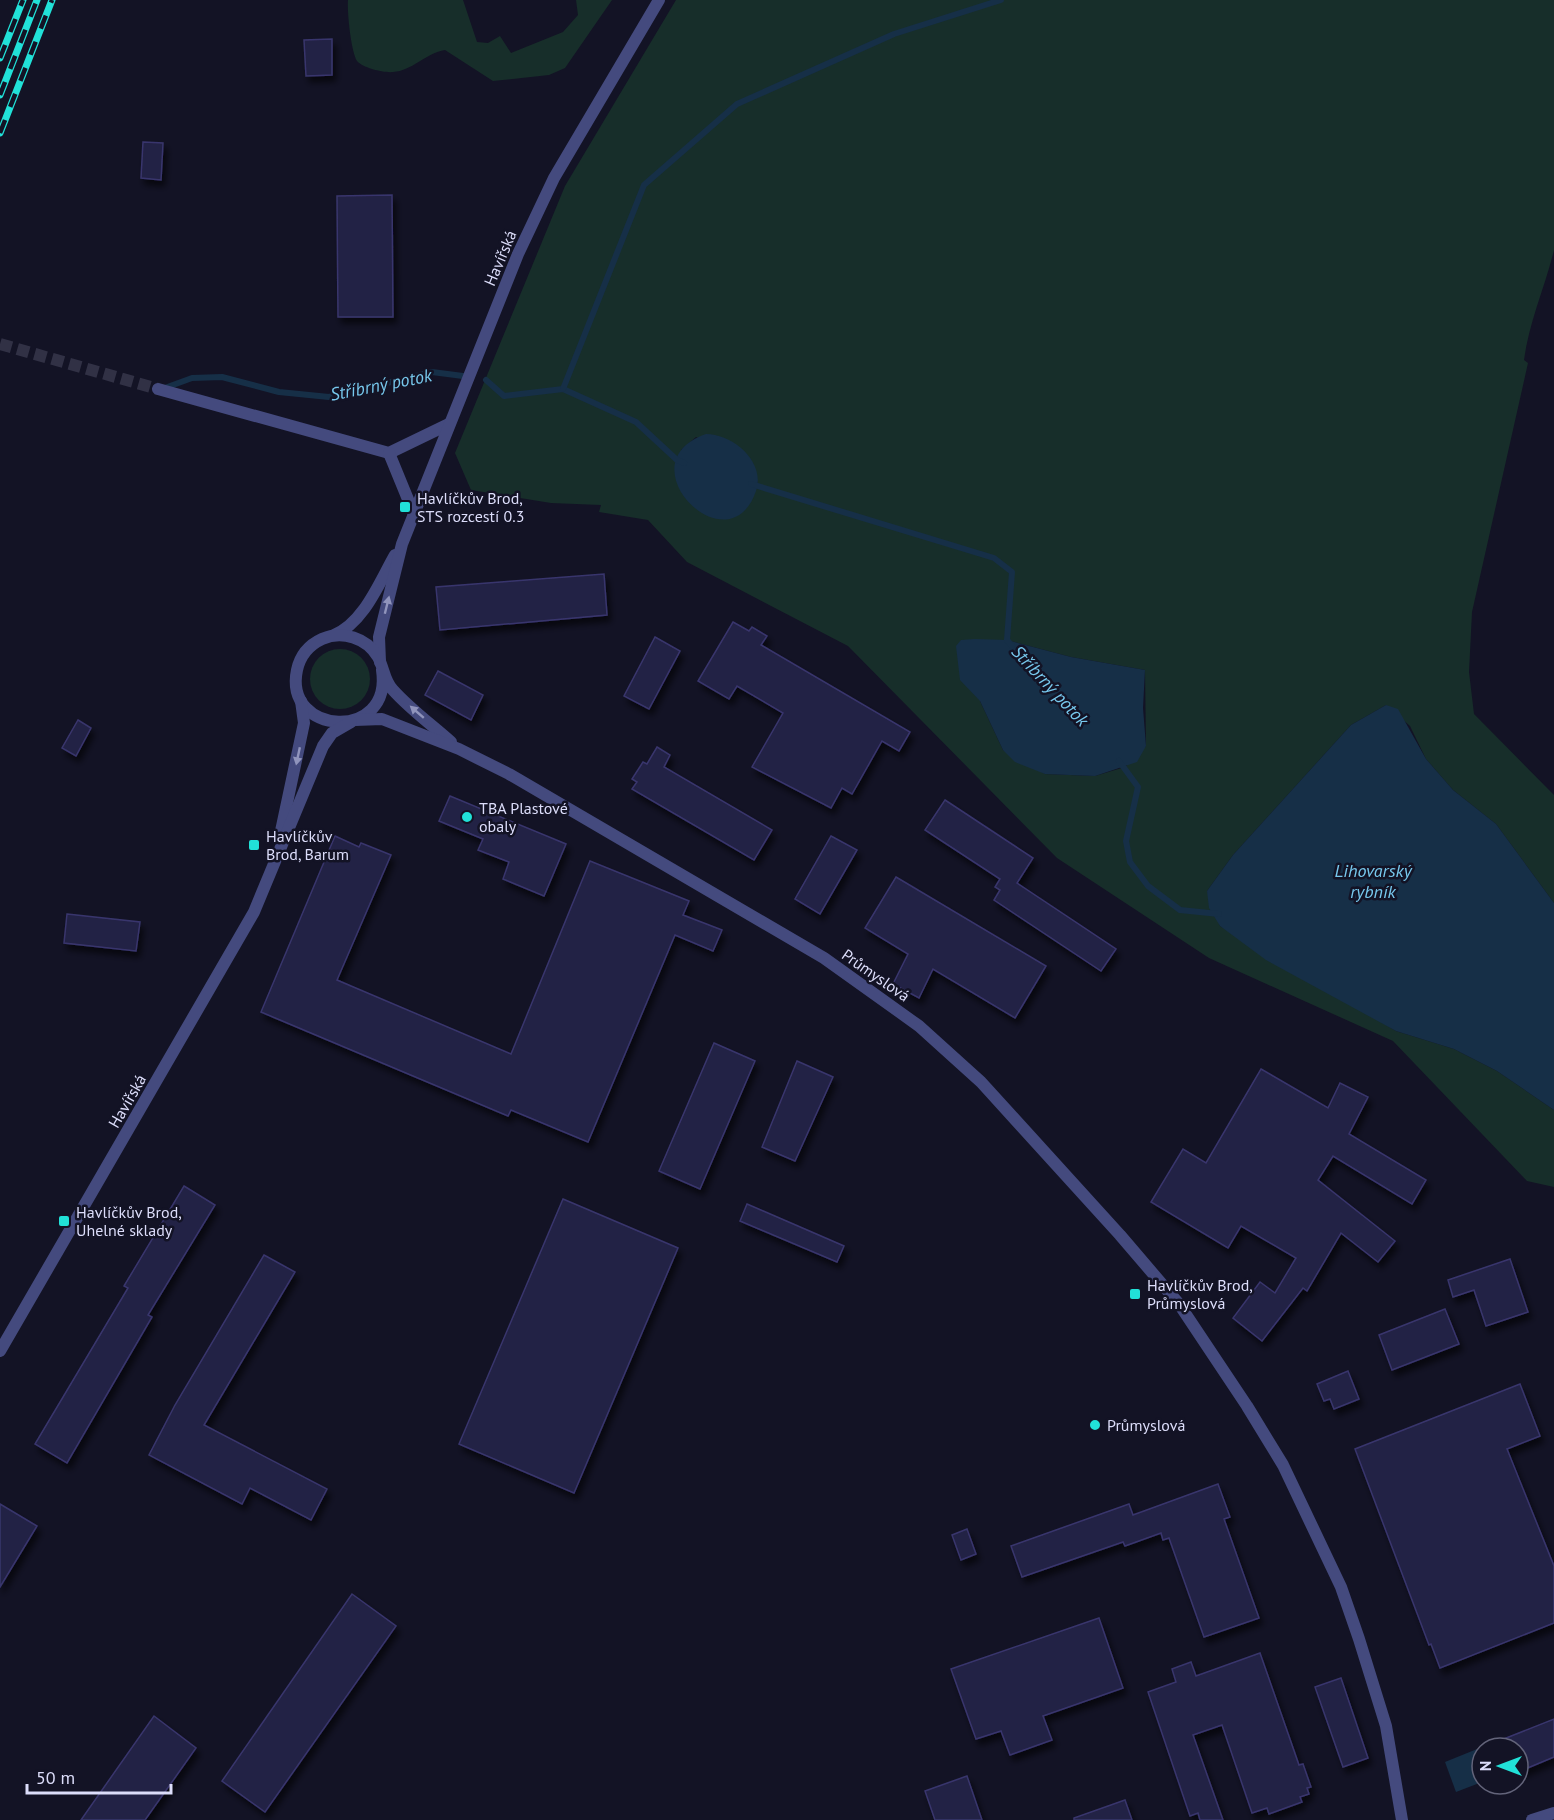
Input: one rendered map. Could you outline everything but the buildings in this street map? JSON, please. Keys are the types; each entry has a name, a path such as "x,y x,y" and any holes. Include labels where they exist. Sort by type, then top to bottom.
{"street":[{"name":"Havířská","path":"0,1351 237,944 254,912 323,746 332,733 366,714 377,702 383,686 379,637 402,544 449,424 518,254 554,178 659,0"},
{"path":"158,389 388,453 449,424"},
{"path":"388,453 414,514"},
{"name":"Havířská","path":"274,864 301,740 304,716 296,677 300,660 315,643 346,629 358,617 402,544"},
{"path":"331,636 348,636 360,640 370,648 381,666"},
{"name":"Průmyslová","path":"381,666 394,692 459,749"},
{"path":"300,698 309,711 321,719 336,723 353,721"},
{"name":"Průmyslová","path":"353,721 382,719 459,749 509,774 824,958 919,1026 981,1082 1120,1235 1179,1304 1283,1465 1341,1587 1359,1639 1386,1726 1402,1820"},
{"path":"1532,1820 1554,1813"}],"green space":[{"path":"348,0 463,0 477,42 488,43 500,36 511,53 563,32 578,15 576,0 612,0 565,68 549,75 493,81 445,50 400,71 384,72 364,66 357,61 353,49"},
{"path":"676,0 1554,0 1554,250 1526,346 1524,360 1528,363 1472,612 1469,672 1474,714 1554,795 1554,903 1496,824 1453,790 1426,759 1410,726 1386,705 1351,725 1233,855 1207,891 1220,926 1396,1031 1454,1049 1497,1071 1554,1110 1554,1187 1527,1181 1393,1041 1209,958 1057,858 848,646 687,562 648,520 599,512 601,505 551,503 471,490 455,453 565,186","holes":["696,437 753,463 758,485 681,450","1007,640 1071,657 1145,670 1146,746 1125,767 1095,776 1045,774 1003,750 980,701"]},
{"path":"334,649 346,649 357,654 365,662 370,679 368,691 357,704 346,709 334,709 323,704 315,696 310,685 310,673 315,662 323,654"}],"water":[{"path":"706,434 716,435 736,444 752,460 756,470 758,480 756,491 743,512 725,520 706,515 689,503 678,486 675,466 683,448"},
{"path":"961,640 1007,640 1071,657 1145,670 1143,708 1146,746 1137,762 1095,776 1045,774 1015,762 1003,750 980,701 960,680 956,646"},
{"name":"Lihovarský rybník","path":"1386,705 1398,709 1426,759 1453,790 1496,824 1554,903 1554,1110 1497,1071 1454,1049 1396,1031 1266,960 1220,926 1209,908 1207,891 1233,855 1351,725"},
{"path":"1470,1752 1470,1787 1456,1792 1445,1762"}],"waterway":[{"path":"563,389 644,185 737,104 894,34 1001,0"},
{"name":"Stříbrný potok","path":"162,389 192,378 222,377 279,392 329,397 432,372 463,376"},
{"name":"Stříbrný potok","path":"486,380 504,396 563,389 636,422 677,460 684,463"},
{"name":"Stříbrný potok","path":"751,484 994,558 1012,572 1007,640 1012,646"},
{"name":"Stříbrný potok","path":"1119,761 1138,787 1126,841 1130,862 1148,886 1180,910 1219,914"}],"tunnel":[{"path":"0,344 158,389"}],"railway":[{"path":"0,58 23,0"},
{"path":"0,95 37,0"},
{"path":"0,133 52,0"}],"place":[{"name":"Havlíčkův Brod, STS rozcestí 0.3","path":"405,507"},
{"name":"TBA Plastové obaly","path":"467,817"},
{"name":"Havlíčkův Brod, Barum","path":"254,845"},
{"name":"Havlíčkův Brod, Uhelné sklady","path":"64,1221"},
{"name":"Havlíčkův Brod, Průmyslová","path":"1135,1294"},
{"name":"Průmyslová","path":"1095,1425"}]}
